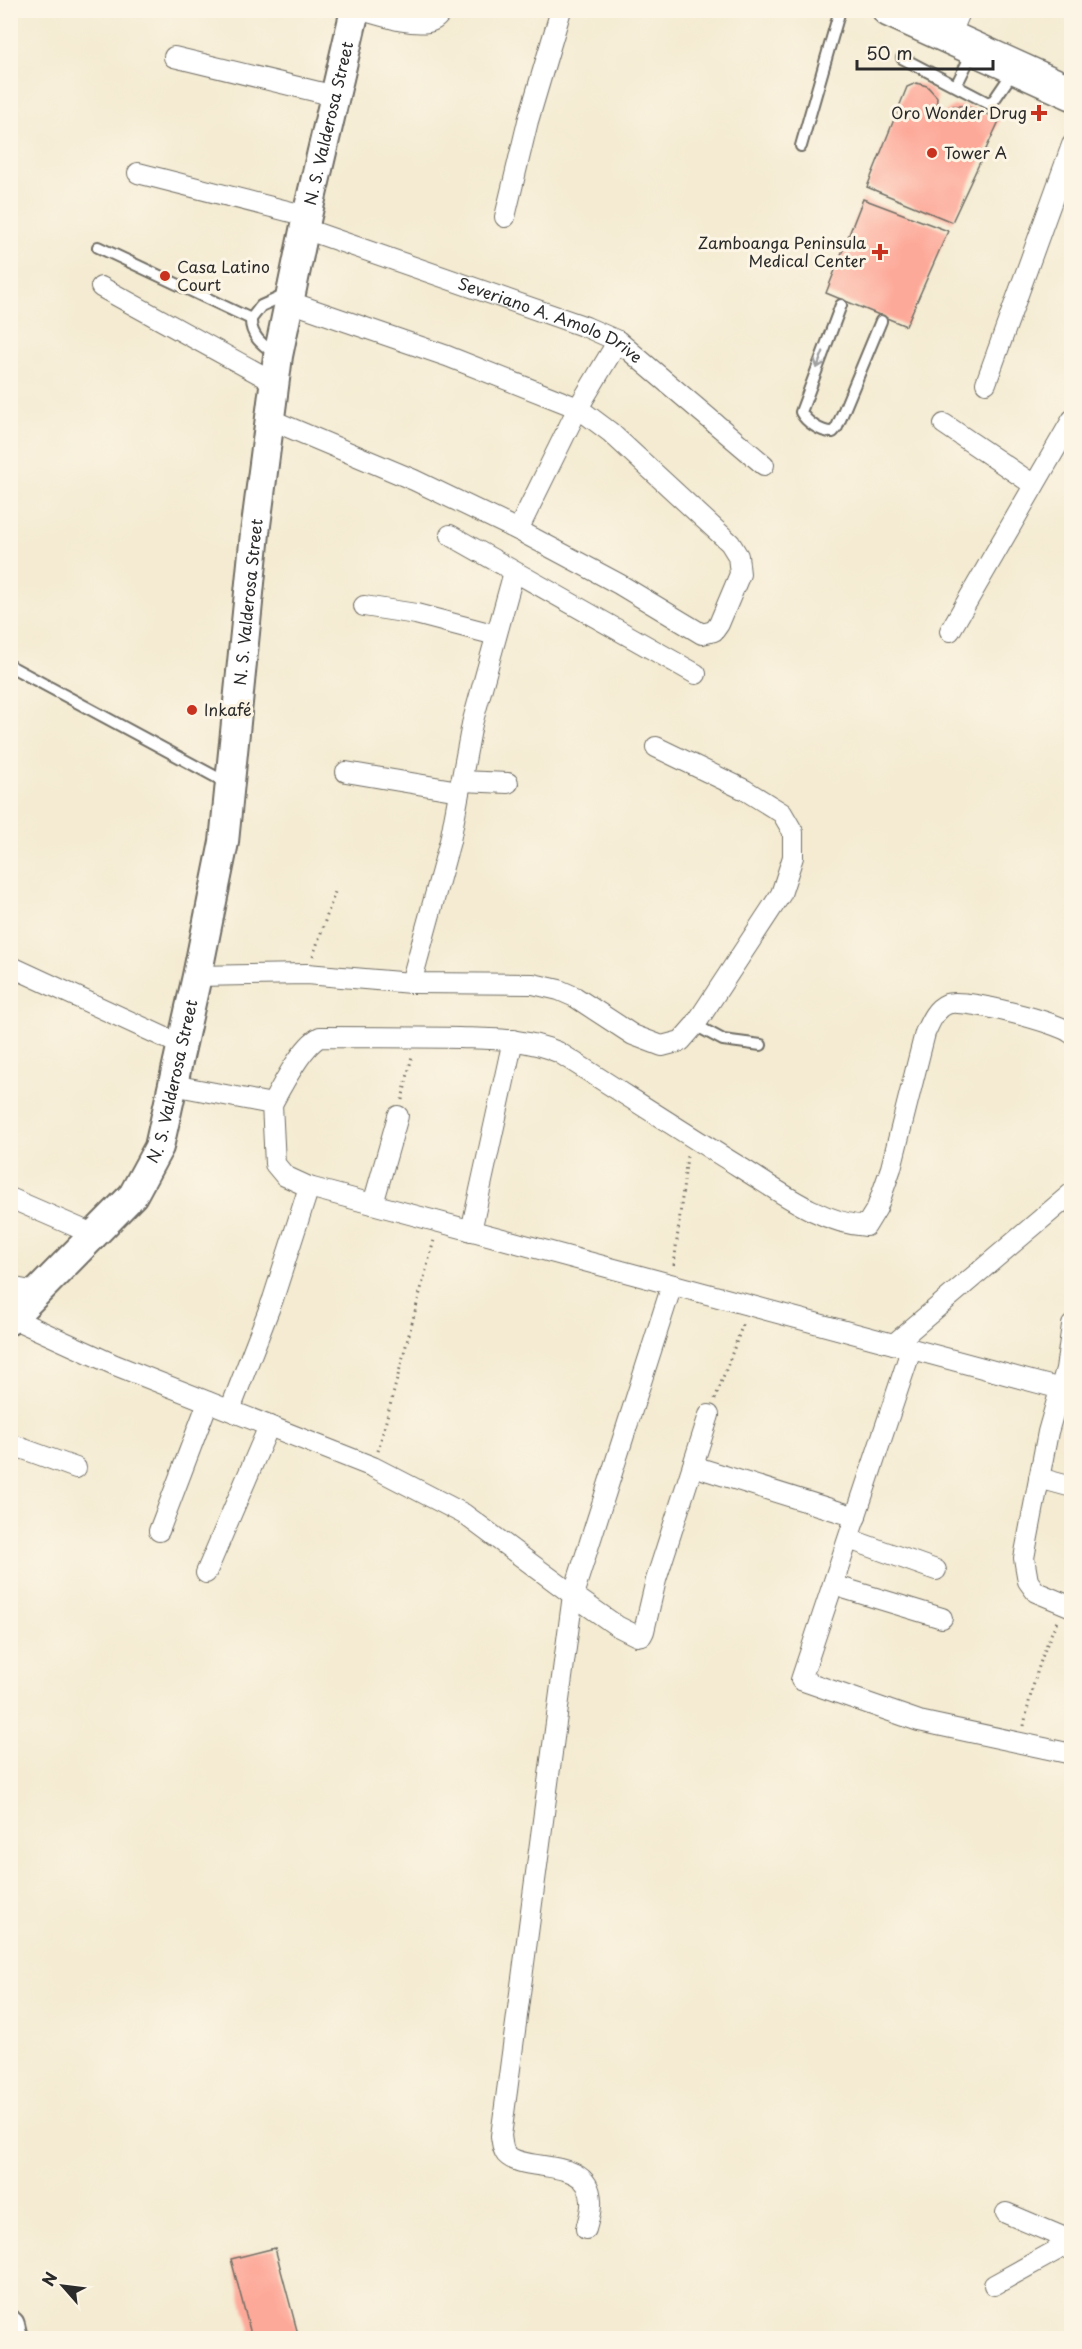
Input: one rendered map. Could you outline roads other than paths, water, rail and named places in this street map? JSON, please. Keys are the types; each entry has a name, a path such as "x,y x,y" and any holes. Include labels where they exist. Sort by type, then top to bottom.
{"highway":[{"path":"890,10 961,32 1016,68 1069,85"}],"main road":[{"name":"N. S. Valderosa Street","path":"11,1319 23,1290 95,1235 133,1195 159,1147 224,842 255,533 276,369 306,223 355,10"},
{"path":"10,2325 13,2338"}],"street":[{"path":"361,10 406,20 428,22 436,19 443,10"},
{"path":"505,217 528,121 561,10"},
{"path":"174,57 335,96"},
{"path":"986,383 1071,145"},
{"name":"Severiano A. Amolo Drive","path":"138,173 306,223 618,341 764,465"},
{"path":"101,287 276,369"},
{"path":"269,419 414,480 518,530 619,584 702,634 714,631 719,624 740,574 738,556 730,543 610,432 579,408 291,297"},
{"path":"518,530 579,408 618,341"},
{"path":"950,631 1071,420"},
{"path":"944,424 1034,485"},
{"path":"450,535 696,674"},
{"path":"411,983 450,841 472,724 514,572"},
{"path":"364,606 416,614 496,634"},
{"path":"197,976 307,974 411,983 549,986 575,997 633,1035 662,1047 681,1041 695,1025 781,894 793,857 793,832 782,813 745,790 656,747"},
{"path":"346,772 460,786 508,783"},
{"path":"10,966 182,1045"},
{"path":"1061,1389 309,1186 285,1176 275,1164 272,1104 291,1071 316,1039 416,1037 513,1040 537,1043 558,1052 688,1136 795,1201 847,1225 866,1226 877,1208 891,1168 925,1033 931,1018 941,1007 950,1003 965,1003 1050,1022 1071,1034"},
{"path":"471,1231 513,1040"},
{"path":"172,1085 272,1104"},
{"path":"373,1204 398,1116"},
{"path":"230,1410 273,1299 309,1186"},
{"path":"1071,1193 902,1347 856,1517 801,1680 919,1721 1071,1754"},
{"path":"10,1198 95,1235"},
{"path":"586,2229 591,2200 582,2180 569,2171 517,2160 506,2154 502,2147 501,2136 573,1595 672,1285"},
{"path":"11,1319 114,1365 373,1467 464,1514 573,1595 617,1626 637,1636 642,1635 656,1580 710,1415"},
{"path":"1068,1606 1036,1592 1028,1581 1024,1558 1048,1432 1069,1370 1071,1325"},
{"path":"159,1532 208,1402"},
{"path":"206,1573 269,1426"},
{"path":"10,1444 76,1468"},
{"path":"693,1466 856,1517"},
{"path":"1039,1478 1071,1487"},
{"path":"849,1539 936,1570"},
{"path":"833,1586 942,1618"},
{"path":"1006,2213 1071,2243"},
{"path":"994,2285 1071,2243"}],"lane":[{"path":"801,146 840,10"},
{"path":"956,86 961,32"},
{"path":"902,58 988,103 994,100 1016,68"},
{"path":"98,247 251,319"},
{"path":"276,369 252,329 251,319 261,306 291,297"},
{"path":"841,305 801,412 804,418 827,432 833,432 837,427 881,321"},
{"path":"10,666 229,784"},
{"path":"695,1025 723,1040 761,1045"}],"place":[{"name":"Oro Wonder Drug","path":"1039,113"},
{"name":"Tower A","path":"932,153"},
{"name":"Zamboanga Peninsula Medical Center","path":"880,252"},
{"name":"Casa Latino Court","path":"165,276"},
{"name":"Inkafé","path":"192,710"}]}
